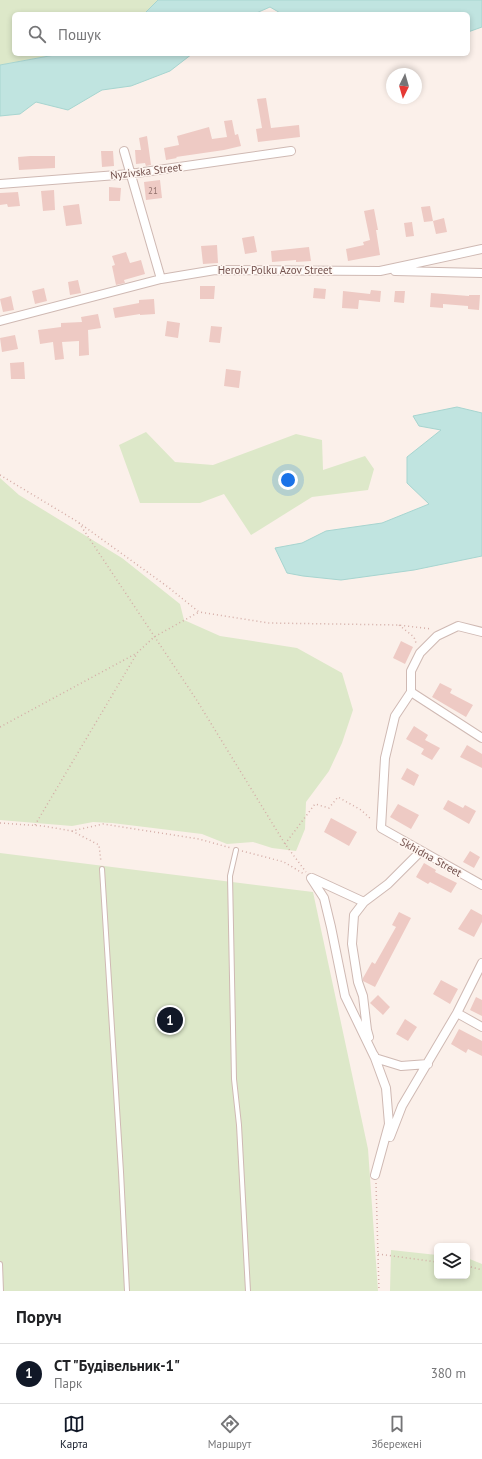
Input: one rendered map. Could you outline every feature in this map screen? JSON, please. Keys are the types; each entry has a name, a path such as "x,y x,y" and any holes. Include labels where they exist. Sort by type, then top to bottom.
{"street":[{"path":"124,151 161,279"},
{"name":"Nyzivska Street","path":"0,184 130,174 291,151"},
{"name":"Heroiv Polku Azov Street","path":"0,321 161,279 215,270 380,271 482,249"},
{"path":"380,271 482,273"},
{"path":"381,828 385,758 395,716 411,692 411,671 420,653 437,636 458,626 482,632"},
{"path":"411,692 482,738"},
{"name":"Skhidna Street","path":"381,828 482,885"},
{"path":"375,1175 389,1124 386,1088 367,1030 363,996 358,982 352,944 354,915 364,902 388,884 421,851"},
{"path":"311,878 364,902"},
{"path":"311,878 324,898 345,996 375,1058 401,1066 428,1064"},
{"path":"375,1175 402,1106 457,1013 482,963"},
{"path":"457,1013 482,1027"}],"lane":[{"path":"236,850 230,876 234,1080 239,1125 248,1291"},
{"path":"102,869 127,1291"},
{"path":"0,1264 1,1291"}],"path":[{"path":"0,475 78,522 168,587 199,612 269,623 398,625 427,629 435,628"},
{"path":"78,522 196,699 285,844 311,878"},
{"path":"0,727 137,653 154,637 199,612"},
{"path":"398,625 414,637 420,653"},
{"path":"35,826 137,653"},
{"path":"285,844 314,804 329,808 338,797 361,810 381,828"},
{"path":"0,823 72,831 99,844 102,869"},
{"path":"72,831 103,824 199,839 284,862 311,878"},
{"path":"375,1175 379,1291"},
{"path":"378,1254 434,1262"},
{"path":"470,1267 482,1270"}],"green space":[{"path":"0,0 158,0 146,12 12,12 12,56 49,56 0,65"},
{"path":"146,432 175,462 213,465 296,434 322,440 323,470 365,456 374,469 368,490 312,497 251,535 224,494 200,503 140,503 119,445"},
{"path":"0,478 19,495 122,558 180,604 184,620 220,636 297,648 342,673 353,710 342,743 329,771 306,802 305,829 296,851 272,848 253,842 227,844 202,834 112,823 93,822 72,826 0,820"},
{"path":"0,853 313,892 368,1149 378,1291 0,1291"},
{"path":"391,1250 434,1255 434,1279 470,1279 470,1259 482,1264 482,1291 390,1291"}],"water":[{"path":"158,0 482,0 482,27 470,31 470,12 279,12 270,7 259,12 146,12"},
{"path":"49,56 189,56 170,71 131,86 102,90 68,110 36,102 20,114 0,116 0,65"},
{"path":"457,407 482,413 482,556 414,570 341,580 287,573 275,548 302,543 326,531 382,523 429,504 407,483 407,457 441,430 419,426 413,416"}],"building":[{"path":"266,98 271,128 299,125 300,137 258,142 256,129 262,128 257,99"},
{"path":"232,120 235,135 238,134 241,146 166,160 164,148 179,145 177,136 209,127 212,139 227,137 224,121"},
{"path":"147,136 151,165 146,166 145,163 136,164 135,150 141,150 139,138"},
{"path":"101,151 113,151 114,166 102,167"},
{"path":"55,156 55,168 19,170 18,157"},
{"path":"160,180 162,198 146,200 144,182"},
{"path":"109,187 121,188 120,201 109,201"},
{"path":"54,190 55,210 43,211 41,191"},
{"path":"18,192 20,206 8,207 7,204 0,205 0,193"},
{"path":"79,204 82,224 66,226 63,206"},
{"path":"430,206 433,221 424,222 421,207"},
{"path":"374,209 378,230 376,230 380,255 348,261 346,249 364,245 363,242 370,240 364,211"},
{"path":"444,218 447,232 436,234 433,221"},
{"path":"412,222 414,236 406,237 404,223"},
{"path":"254,236 257,252 245,254 242,238"},
{"path":"217,245 218,263 203,264 201,246"},
{"path":"309,247 311,261 296,262 296,260 272,262 271,251"},
{"path":"126,252 130,263 141,260 145,274 124,280 125,283 116,285 112,266 115,265 112,256"},
{"path":"78,280 81,293 70,295 68,282"},
{"path":"200,286 215,286 214,299 200,299"},
{"path":"44,288 47,301 35,304 32,291"},
{"path":"314,288 326,289 325,299 313,298"},
{"path":"371,290 381,291 380,302 359,300 358,309 342,308 343,291 370,294"},
{"path":"395,291 405,291 404,303 394,302"},
{"path":"431,293 469,296 480,295 479,310 468,309 468,306 443,304 443,308 430,307"},
{"path":"11,296 14,310 3,312 0,299"},
{"path":"154,299 155,314 140,314 115,318 113,308 139,303 139,300"},
{"path":"98,314 101,328 88,330 89,355 79,356 79,341 62,342 64,359 55,360 53,342 40,344 38,330 61,327 61,323 82,322 81,317"},
{"path":"167,321 180,323 178,338 165,336"},
{"path":"211,326 222,327 220,343 209,342"},
{"path":"15,335 18,349 2,352 0,338"},
{"path":"24,362 25,379 11,379 10,363"},
{"path":"226,369 241,371 239,388 224,386"},
{"path":"401,641 413,647 405,664 393,658"},
{"path":"440,683 452,689 450,693 473,705 466,717 432,697"},
{"path":"414,726 428,735 425,740 440,748 432,760 421,754 424,749 406,739"},
{"path":"467,745 482,754 482,768 460,757"},
{"path":"407,768 419,775 414,786 401,779"},
{"path":"448,800 463,808 465,805 476,811 469,824 443,809"},
{"path":"398,804 419,815 411,829 390,817"},
{"path":"331,818 357,832 349,846 324,832"},
{"path":"470,851 480,857 474,868 463,862"},
{"path":"424,863 436,870 435,872 457,883 451,893 430,882 428,884 416,877"},
{"path":"471,909 482,915 482,922 474,937 458,929"},
{"path":"399,912 411,918 375,987 363,981 363,978 372,962 375,964 396,927 392,925"},
{"path":"441,980 458,989 450,1004 433,994"},
{"path":"378,995 390,1007 383,1015 370,1003"},
{"path":"476,997 482,1000 482,1016 470,1010"},
{"path":"405,1019 417,1027 408,1041 396,1034"},
{"path":"459,1029 482,1041 482,1056 468,1049 466,1053 451,1044"}],"place":[{"name":"СТ \"Будівельник-1\"","path":"170,1020"}]}
